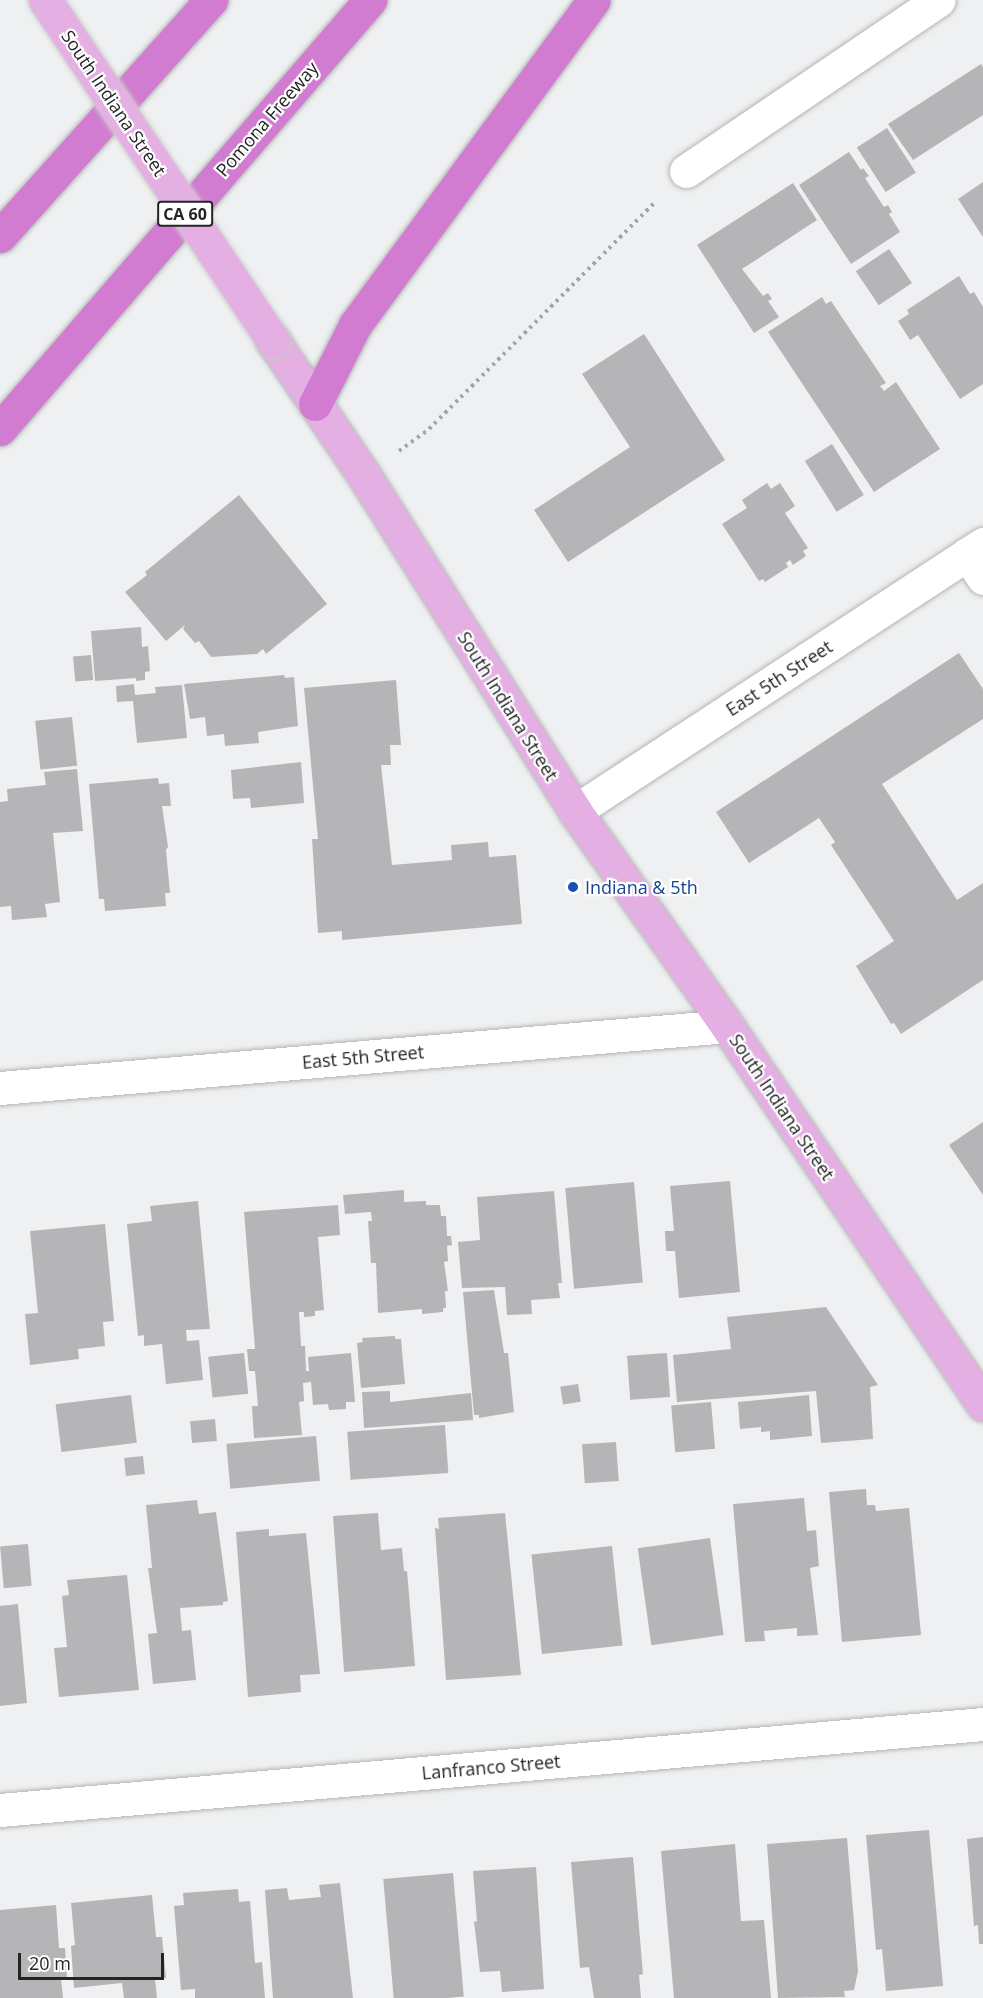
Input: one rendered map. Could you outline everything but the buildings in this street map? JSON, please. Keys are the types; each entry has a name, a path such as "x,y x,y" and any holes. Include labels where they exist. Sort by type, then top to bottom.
{"highway":[{"path":"0,236 211,0"},
{"name":"Pomona Freeway","path":"0,429 370,0"},
{"path":"315,404 355,325 594,0"}],"main road":[{"name":"South Indiana Street","path":"45,0 315,404 575,812 727,1026 983,1404"}],"street":[{"path":"686,171 919,5"},
{"name":"East 5th Street","path":"575,812 978,559"},
{"name":"East 5th Street","path":"0,1088 727,1026"},
{"name":"Lanfranco Street","path":"0,1810 983,1724"}],"path":[{"path":"429,429 686,171"}],"place":[{"name":"Indiana & 5th","path":"573,887"}]}
